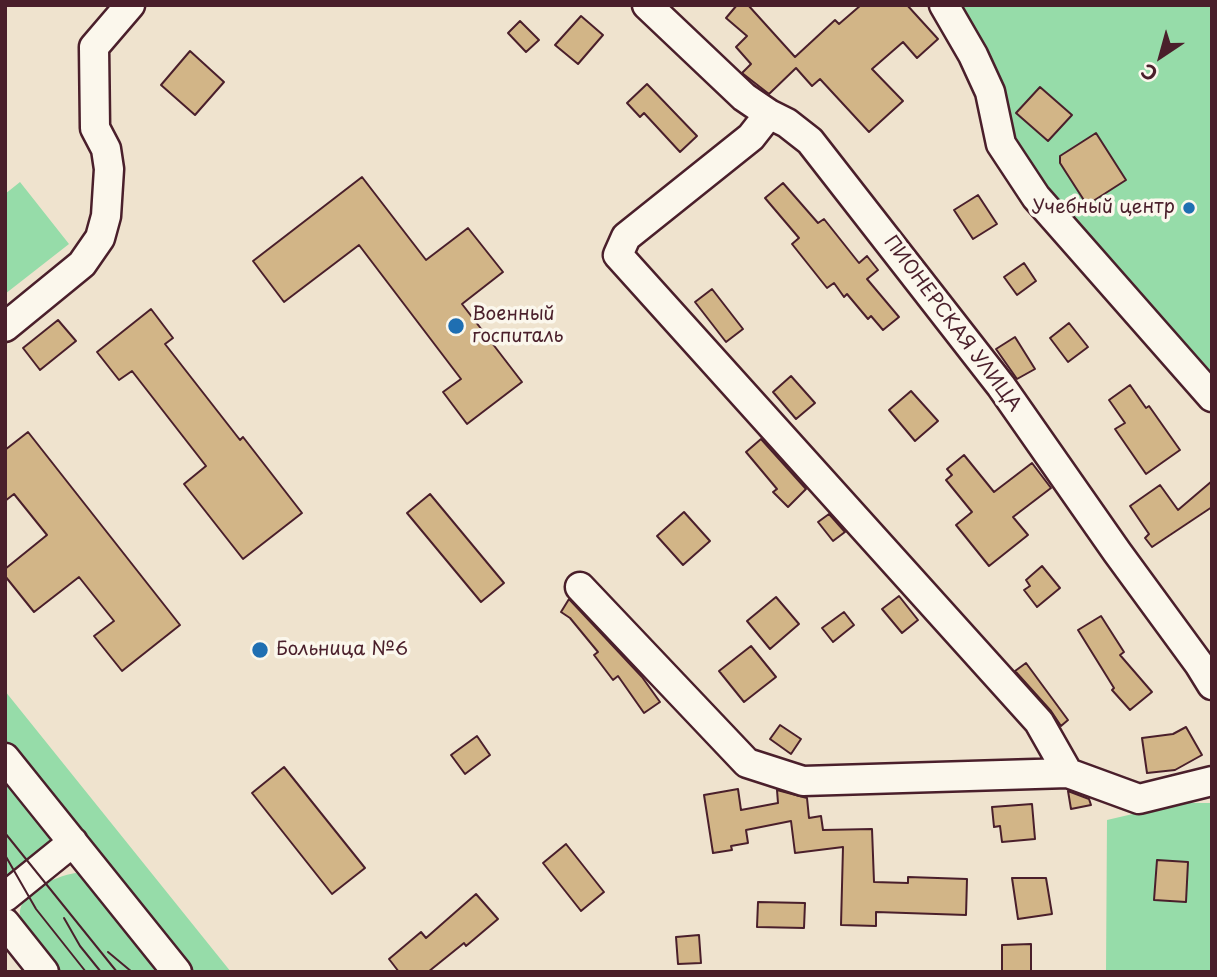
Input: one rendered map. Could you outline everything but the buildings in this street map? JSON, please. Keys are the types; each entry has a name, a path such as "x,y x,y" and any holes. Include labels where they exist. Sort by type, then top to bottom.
{"street":[{"path":"5,327 82,264 100,239 106,216 109,169 106,149 95,128 94,47 130,5"},
{"name":"ПИОНЕРСКАЯ УЛИЦА","path":"647,5 744,97 787,123 810,141 1001,386 1212,685"},
{"path":"944,5 973,55 990,92 1000,144 1036,197 1212,397"},
{"path":"769,114 751,137 626,237 618,255 1039,722 1068,773"},
{"path":"580,586 747,763 803,781 1068,773 1139,799 1212,781"},
{"path":"5,758 177,972"},
{"path":"5,897 73,842"},
{"path":"5,923 44,972"}],"green space":[{"path":"955,5 1212,5 1212,383 1040,189 1003,122"},
{"path":"20,182 69,244 5,294 5,194"},
{"path":"5,691 231,972 192,972 5,739"},
{"path":"5,768 52,835 51,849 5,877"},
{"path":"1180,803 1212,803 1212,972 1106,972 1107,820"},
{"path":"76,873 85,877 166,972 60,972 29,934 22,923 20,913 22,904 37,889 57,878"}],"tram line":[{"path":"5,833 117,972"},
{"path":"5,855 36,909 86,972"},
{"path":"64,918 80,946 101,972"},
{"path":"108,952 132,972"}],"place":[{"name":"Учебный центр","path":"1189,208"},
{"name":"Военный госпиталь","path":"456,326"},
{"name":"Больница №6","path":"260,650"}]}
